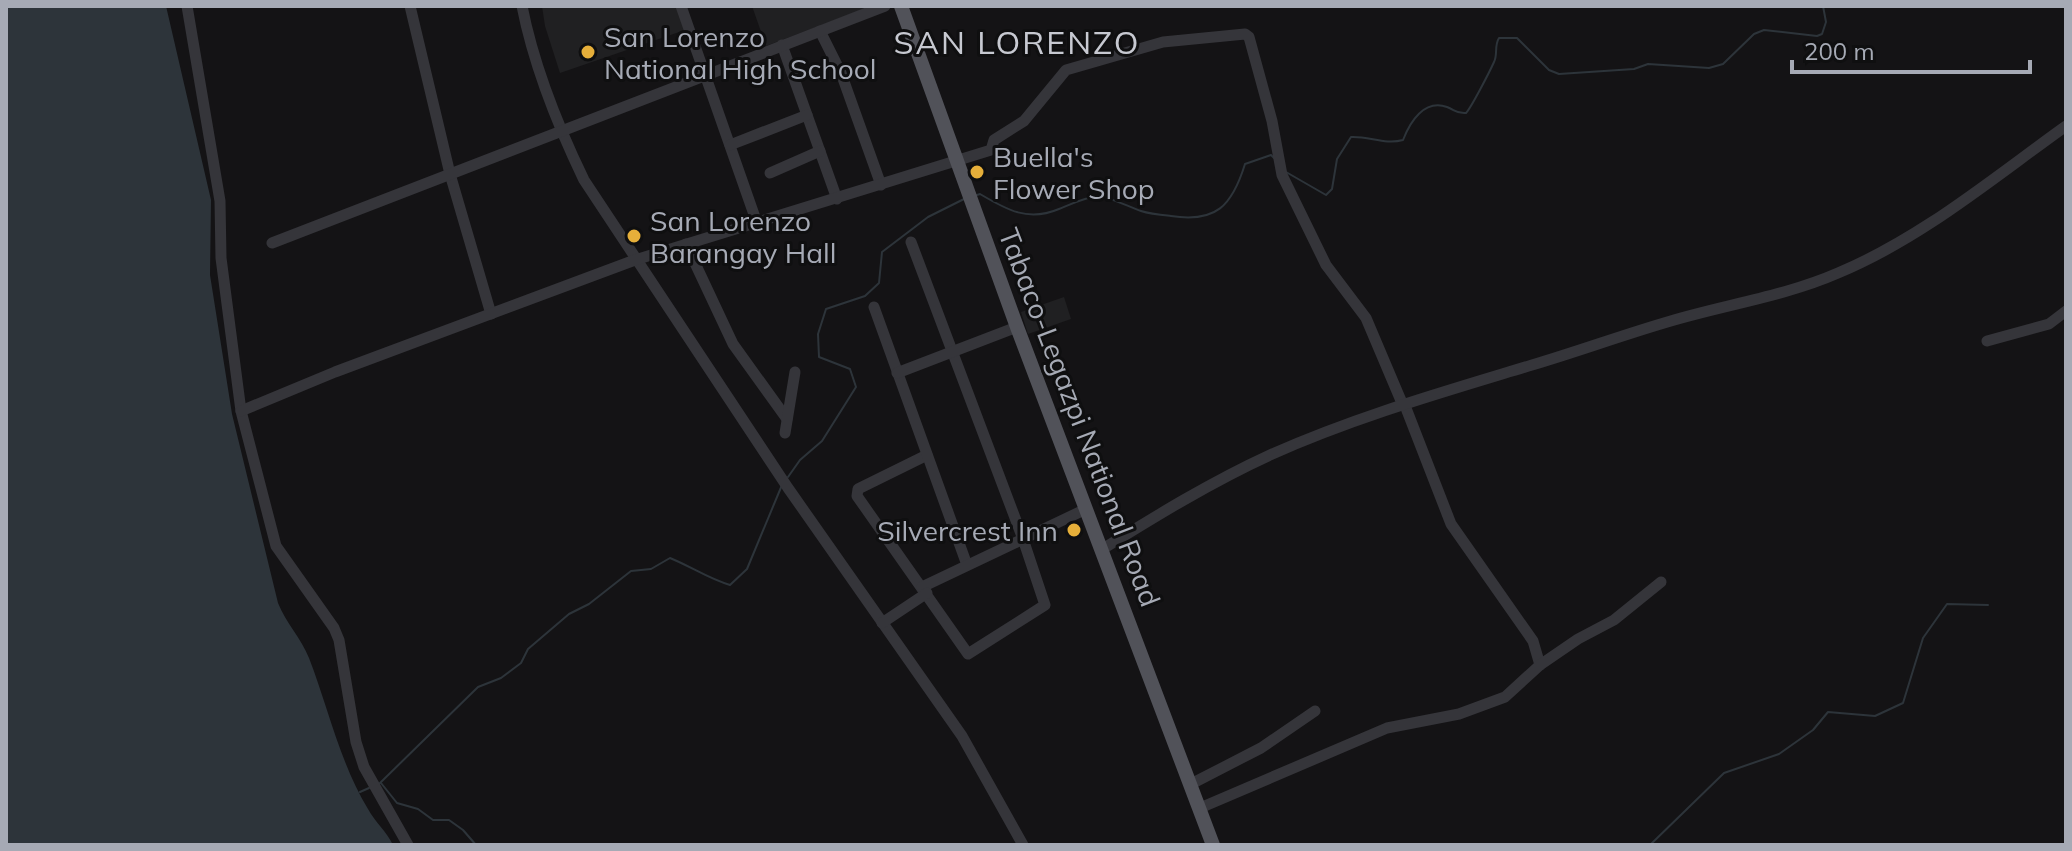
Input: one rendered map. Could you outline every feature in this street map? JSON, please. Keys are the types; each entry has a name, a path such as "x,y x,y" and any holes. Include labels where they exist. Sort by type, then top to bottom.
{"main road":[{"name":"Tabaco-Legazpi National Road","path":"901,6 1017,327 1213,845"}],"street":[{"path":"188,6 220,201 221,258 241,411 276,546 317,601 339,640 356,742 364,767 408,845"},
{"path":"410,6 450,174 491,314"},
{"path":"522,6 543,86 560,131 584,180 788,488 962,736 1023,845"},
{"path":"681,6 757,223"},
{"path":"272,243 885,6"},
{"path":"820,31 841,73 881,185"},
{"path":"241,411 335,372 635,260 991,150 994,140 1024,121 1066,70 1163,42 1245,34 1249,37 1282,175 1326,265 1366,318 1451,524 1533,641 1540,665"},
{"path":"782,45 837,199"},
{"path":"730,145 807,115"},
{"path":"1101,550 1216,481 1271,454 1403,403 1532,366 1666,322 1731,307 1838,274 1926,227 2066,126"},
{"path":"770,173 820,151"},
{"path":"911,242 1045,605 968,654 857,496 858,489 927,455"},
{"path":"686,244 733,344 787,419"},
{"path":"874,307 967,565"},
{"path":"1987,341 2049,324 2066,311"},
{"path":"897,373 1017,327"},
{"path":"785,433 795,372"},
{"path":"882,623 924,590 967,565 1086,509"},
{"path":"1200,808 1387,728 1445,717 1505,697 1540,665 1614,620 1661,582"},
{"path":"1191,784 1261,748 1315,711"}],"shaded area":[{"path":"6,6 166,6 211,200 210,275 232,414 278,603 309,658 358,791 393,845 6,845"},
{"name":"San Lorenzo National High School","path":"542,6 677,6 685,30 560,73"},
{"path":"752,6 872,6 766,46"},
{"path":"1064,297 1071,319 1028,334 1021,312"}],"waterway":[{"path":"1286,172 1326,195 1332,189 1337,159 1351,137 1390,142 1403,140 1414,120 1431,106 1439,105 1466,113 1494,62 1499,38 1517,38 1549,70 1559,74 1634,69 1648,64 1709,68 1723,64 1754,34 1764,30 1822,34 1826,22 1823,6"},
{"path":"974,196 980,194 1009,209 1028,214 1048,213 1081,200 1100,197 1152,214 1200,217 1211,214 1228,201 1245,164 1271,155 1274,158"},
{"path":"788,477 800,460 822,441 856,387 850,369 819,357 818,334 826,309 865,296 879,283 882,252 928,217 964,199"},
{"path":"379,784 478,687 501,678 521,663 528,649 569,614 589,604 631,571 651,569 670,558 730,585 747,569 782,485"},
{"path":"1650,845 1724,773 1779,754 1813,730 1828,712 1875,716 1903,703 1923,638 1947,604 1988,605"},
{"path":"381,783 397,803 418,809 433,820 449,820 476,845"},
{"path":"360,792 369,788"}],"place":[{"name":"San Lorenzo National High School","path":"588,52"},
{"name":"Buella's Flower Shop","path":"977,172"},
{"name":"San Lorenzo Barangay Hall","path":"634,236"},
{"name":"Silvercrest Inn","path":"1074,530"}],"district":[{"name":"SAN LORENZO","path":"1017,42"}]}
